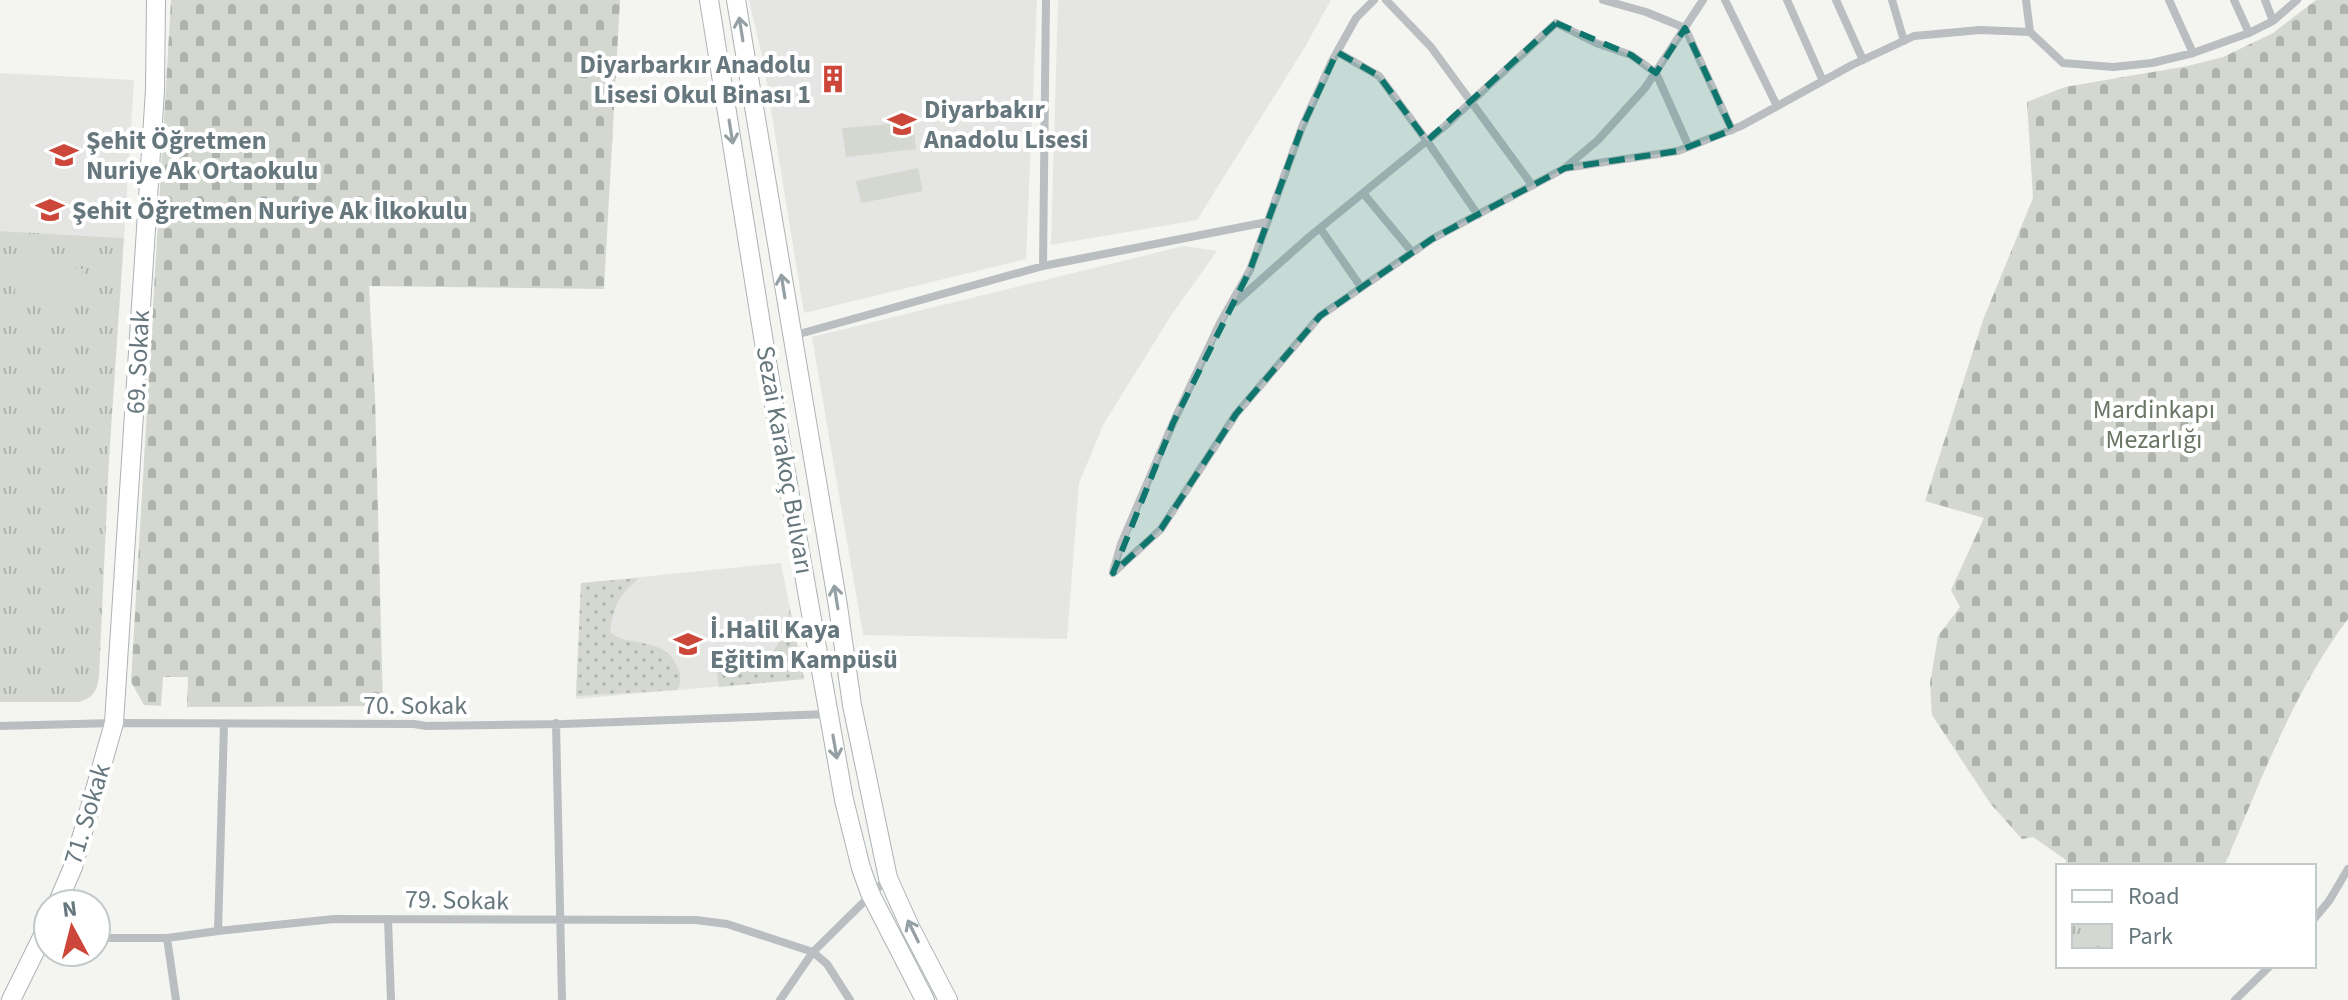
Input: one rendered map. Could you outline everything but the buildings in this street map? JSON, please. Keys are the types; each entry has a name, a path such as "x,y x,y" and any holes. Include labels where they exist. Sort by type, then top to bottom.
{"street":[{"name":"69. Sokak","path":"114,723 153,121 156,0"},
{"name":"Sezai Karakoç Bulvarı","path":"709,0 774,405 844,800 870,893 925,1000"},
{"path":"736,0 852,705 888,878 948,1000"},
{"path":"1043,266 1046,0"},
{"path":"1374,0 1356,18 1302,127 1250,270 1173,423 1121,544 1113,573 1161,529 1236,414 1320,316 1432,239 1565,168 1598,140 1645,88 1703,0"},
{"path":"1386,0 1431,47 1532,185"},
{"path":"1603,0 1646,12 1685,28 1732,130"},
{"path":"1725,0 1777,106"},
{"path":"1787,0 1823,81"},
{"path":"1836,0 1863,60"},
{"path":"1892,0 1904,41"},
{"path":"2026,0 2030,32 2063,63 2113,67 2152,63 2193,53 2249,33 2273,21 2297,0"},
{"path":"2169,0 2193,53"},
{"path":"2234,0 2249,33"},
{"path":"2265,0 2273,21"},
{"path":"1229,307 1471,103 1556,23 1596,43 1631,55 1656,73 1689,147"},
{"path":"1565,168 1689,147 1732,130 1914,36 1980,30 2030,32"},
{"path":"1337,52 1379,76 1478,215"},
{"path":"1363,193 1412,252"},
{"path":"792,337 1043,266 1267,222"},
{"path":"1320,228 1361,287"},
{"name":"70. Sokak","path":"0,726 114,723 426,726 829,714"},
{"name":"71. Sokak","path":"64,888 73,867 114,723"},
{"path":"556,723 562,1000"},
{"path":"218,931 224,725"},
{"path":"2316,917 2348,869"},
{"path":"780,1000 813,952 888,878"},
{"name":"79. Sokak","path":"112,938 167,938 334,919 696,920 727,924 813,952"},
{"path":"388,919 391,1000"},
{"path":"167,938 176,1000"},
{"path":"813,952 827,964 850,1000"},
{"path":"11,1000 32,958"},
{"path":"2235,1000 2268,968"}],"highlighted area":[{"path":"1556,23 1631,55 1656,73 1685,28 1732,130 1678,151 1565,168 1432,239 1320,316 1236,414 1161,529 1113,573 1173,423 1250,270 1302,127 1337,52 1379,76 1427,141"}],"shaded area":[{"name":"Diyarbakır Anadolu Lisesi","path":"749,0 1037,0 1026,259 804,313 763,61"},
{"path":"1058,0 1331,0 1197,220 1051,245"},
{"name":"Şehit Öğretmen Nuriye Ak Ortaokulu","path":"0,73 134,80 124,238 0,231"},
{"path":"1184,246 1217,251 1172,314 1103,425 1079,483 1067,639 863,635 812,337"},
{"name":"İ.Halil Kaya Eğitim Kampüsü","path":"781,563 804,679 576,699 581,583"}],"green space":[{"path":"171,0 620,0 604,289 369,286 383,706 187,707 188,677 163,677 161,706 144,705 131,682"},
{"name":"Mardinkapı Mezarlığı","path":"2316,0 2348,0 2348,619 2328,647 2294,708 2225,864 2066,864 2066,860 2033,837 2022,839 1990,803 1932,715 1930,683 1938,636 1960,607 1951,590 1984,518 1925,501 1983,320 2033,198 2027,102 2065,87 2223,57 2273,33"},
{"path":"913,122 916,149 846,157 842,128"},
{"path":"918,168 923,191 861,203 856,181"},
{"path":"0,231 124,238 99,676 94,693 79,702 0,702"},
{"path":"17,265 83,269 80,300 15,295"},
{"path":"639,578 618,602 610,632 626,640 654,646 671,656 680,675 677,690 576,696 581,583"},
{"path":"790,608 804,679 719,687 717,672 748,665 768,656 781,639"}],"place":[{"name":"Diyarbarkır Anadolu Lisesi Okul Binası 1","path":"833,79"},
{"name":"Diyarbakır Anadolu Lisesi","path":"902,124"},
{"name":"Şehit Öğretmen Nuriye Ak Ortaokulu","path":"64,155"},
{"name":"Şehit Öğretmen Nuriye Ak İlkokulu","path":"50,210"},
{"name":"İ.Halil Kaya Eğitim Kampüsü","path":"688,644"}]}
